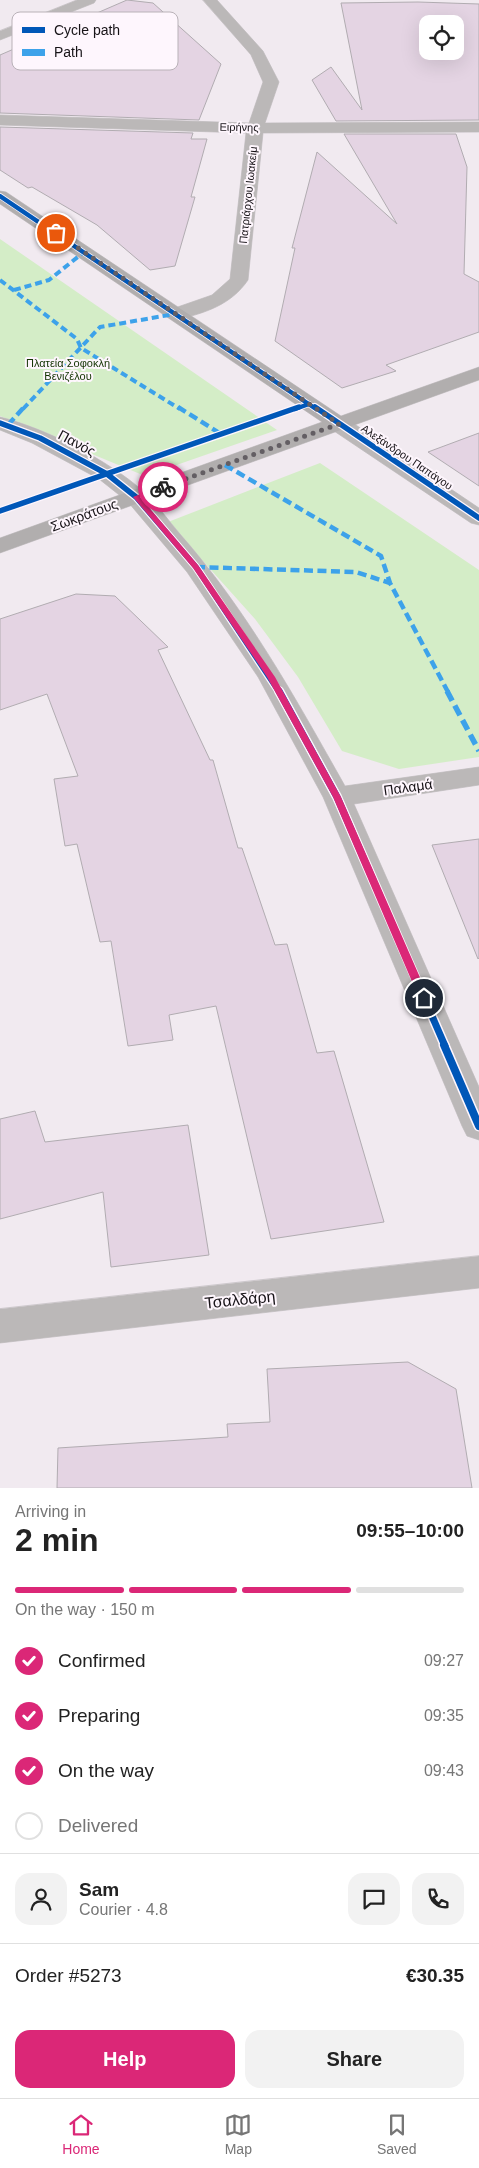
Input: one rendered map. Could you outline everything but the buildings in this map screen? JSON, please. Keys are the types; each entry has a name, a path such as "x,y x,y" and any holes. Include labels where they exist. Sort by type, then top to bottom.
{"street":[{"path":"59,12 89,0"},
{"name":"Πατριάρχου Ιωακείμ","path":"176,314 212,304 230,293 239,280 255,128 271,82 258,54 210,0"},
{"path":"0,36 12,31"},
{"name":"Ειρήνης","path":"0,120 255,128 479,127"},
{"name":"Αλεξάνδρου Παπάγου","path":"0,196 479,518"},
{"name":"Σωκράτους","path":"0,546 479,373"},
{"name":"Πανός","path":"0,423 40,438 75,455 107,474 136,497 196,567 271,677 337,797 479,1126"},
{"name":"Παλαμά","path":"337,797 479,776"},
{"name":"Τσαλδάρη","path":"0,1326 479,1272"}],"green space":[{"name":"Πλατεία Σοφοκλή Βενιζέλου","path":"0,239 277,430 145,476 0,416"},
{"path":"320,463 479,570 479,757 399,769 342,751 298,677 255,619 168,522"}],"marked path":[{"path":"14,290 49,280 84,252"},
{"path":"0,280 77,339 81,348 221,434"},
{"path":"8,425 100,327 175,314"},
{"path":"225,465 381,556 390,583 479,751"},
{"path":"196,567 356,572 390,583"}],"cycle path":[{"path":"0,196 479,518"},
{"path":"0,511 309,404"},
{"path":"0,423 40,438 107,474 136,497 196,567 271,677 337,797 479,1126"}],"way so far":[{"path":"56,233 339,424 163,487"}],"route":[{"path":"163,487 136,497 196,567 245,642 271,677 337,797 424,998"}]}
